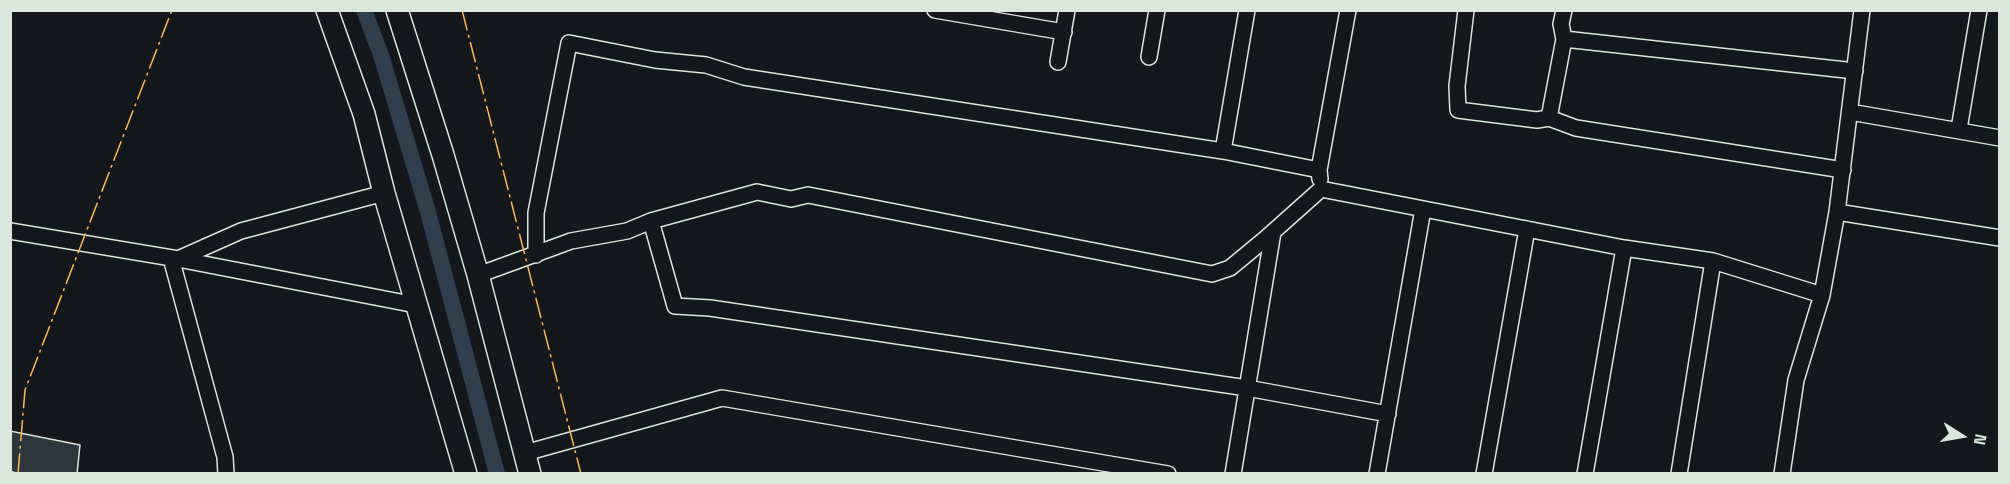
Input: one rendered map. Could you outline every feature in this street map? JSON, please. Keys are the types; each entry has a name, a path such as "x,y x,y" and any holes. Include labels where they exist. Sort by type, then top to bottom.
{"street":[{"path":"327,10 364,114 384,193 466,474"},
{"path":"397,10 444,156 527,463 722,398 1168,474"},
{"path":"934,10 1064,33"},
{"path":"1058,62 1067,10"},
{"path":"1149,57 1157,10"},
{"path":"1222,151 1248,10"},
{"path":"1321,189 1319,170 1348,10"},
{"path":"1466,10 1457,86 1458,110 1537,120 1549,118 1576,128 1843,170"},
{"path":"1549,118 1564,39 1562,24 1564,10"},
{"path":"1782,474 1796,380 1822,296 1837,212 1862,10"},
{"path":"1959,129 1978,10"},
{"path":"1564,39 1855,71"},
{"path":"536,255 536,213 569,43 655,60 706,65 744,77 1222,151 1319,170"},
{"path":"1850,112 1959,129 2000,138"},
{"path":"478,275 571,241 627,231 651,221 757,192 791,199 808,195 1212,274 1230,268 1321,189"},
{"path":"1321,189 1624,248 1713,261 1822,296"},
{"path":"174,259 241,231 384,193"},
{"path":"1377,474 1423,209"},
{"path":"1837,212 2000,238"},
{"path":"651,221 675,306 710,308 1247,388 1388,414"},
{"path":"1484,474 1527,229"},
{"path":"10,231 174,259 416,305"},
{"path":"1233,474 1274,232"},
{"path":"1585,474 1624,248"},
{"path":"174,259 225,457 226,474"},
{"path":"1679,474 1713,261"}],"building":[{"path":"10,431 80,445 77,474 19,474 10,471"}],"waterway":[{"path":"364,10 381,55 428,212 497,474"}],"power":[{"path":"18,474 25,390 172,10"},
{"path":"462,10 581,474"}]}
